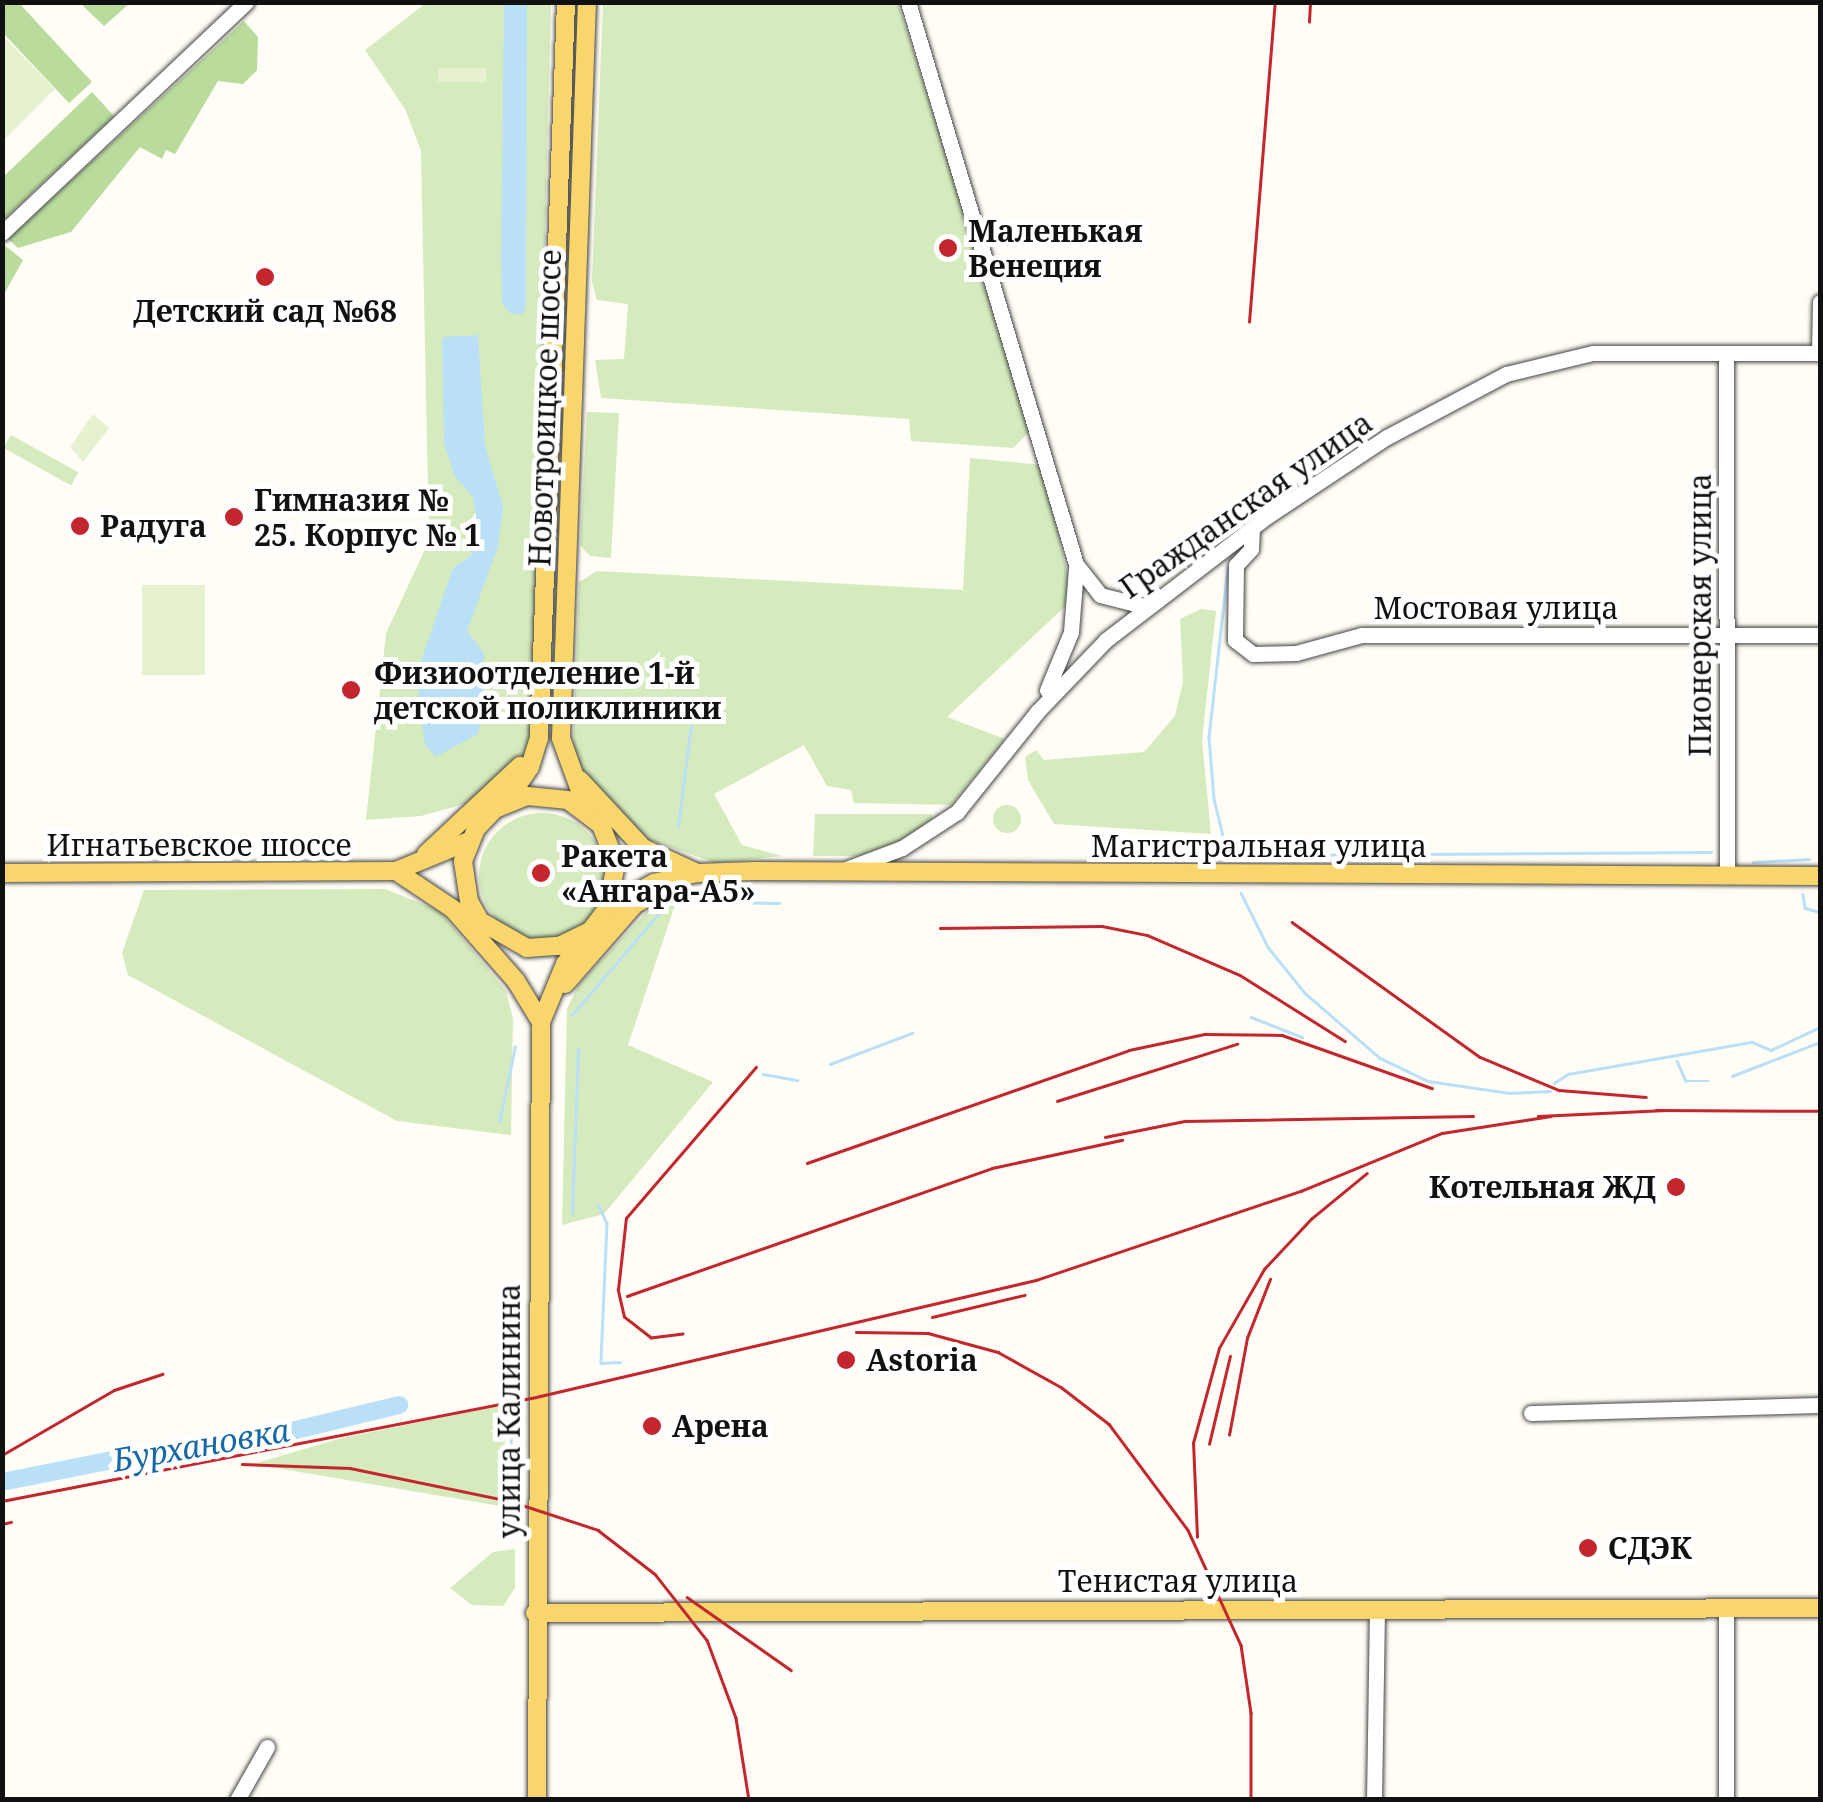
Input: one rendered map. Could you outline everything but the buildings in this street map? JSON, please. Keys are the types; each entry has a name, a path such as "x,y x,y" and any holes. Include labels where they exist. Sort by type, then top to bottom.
{"main road":[{"name":"Новотроицкое шоссе","path":"506,802 530,767 539,738 566,2"},
{"name":"Новотроицкое шоссе","path":"587,811 561,738 588,2"},
{"path":"396,871 450,836 518,770 539,738"},
{"path":"561,738 580,780 625,834 698,873"},
{"path":"396,871 469,841 506,802 548,796 587,811 610,842 616,876 607,909"},
{"path":"469,841 463,871 469,902"},
{"path":"610,842 698,873"},
{"name":"Магистральная улица","path":"698,873 846,870 1820,876"},
{"path":"396,871 438,883 469,902 498,936 541,1022"},
{"path":"396,871 453,909 516,982 541,1022"},
{"name":"Игнатьевское шоссе","path":"2,872 396,871"},
{"path":"541,1022 558,978 607,909 638,889 698,873"},
{"path":"541,1022 574,972 635,904 698,873"},
{"path":"2,886 74,874"},
{"path":"498,936 543,948 588,932"},
{"name":"улица Калинина","path":"537,1800 541,1022"},
{"name":"Тенистая улица","path":"535,1613 1820,1608"}],"street":[{"path":"2,232 246,2"},
{"path":"908,2 1076,564 1071,632 1037,712"},
{"path":"1820,302 1820,354"},
{"name":"Гражданская улица","path":"846,870 902,848 957,812 1037,712 1148,607 1387,438 1533,364 1593,352 1820,354"},
{"name":"Пионерская улица","path":"1726,353 1727,876"},
{"name":"Мостовая улица","path":"1252,530 1251,549 1236,565 1235,640 1253,654 1296,653 1362,636 1820,635"},
{"path":"1076,564 1100,595 1148,607"},
{"path":"1531,1413 1820,1405"},
{"path":"1374,1800 1377,1608"},
{"path":"1726,1608 1726,1800"},
{"path":"238,1800 267,1748"}],"green space":[{"path":"3,2 19,3 92,82 69,103 3,33"},
{"path":"80,3 130,3 104,26"},
{"path":"426,3 551,3 532,732 524,754 468,803 421,816 366,820 386,633 429,541 421,151 405,109 365,50"},
{"path":"603,3 898,3 1033,428 1013,448 911,441 909,419 601,398 595,360 624,359 628,304 597,300 592,282"},
{"path":"244,21 258,37 257,70 243,84 218,81 175,154 166,150 162,159 140,147 71,232 18,248 8,239"},
{"path":"3,36 55,89 3,141"},
{"path":"438,68 486,68 486,82 438,82"},
{"path":"92,92 114,116 3,220 3,177"},
{"path":"3,244 23,260 3,296"},
{"path":"587,412 619,413 611,558 590,556 580,545"},
{"path":"93,414 109,428 83,462 70,447"},
{"path":"11,435 78,472 71,485 4,448"},
{"path":"970,458 1043,465 1073,599 947,717 1005,739 951,805 854,803 851,790 827,786 804,745 714,794 742,845 782,856 715,863 634,834 579,770 573,753 579,582 597,571 963,590"},
{"path":"142,585 205,585 205,675 142,675"},
{"path":"1201,609 1216,611 1202,740 1211,834 1054,824 1028,780 1025,757 1036,750 1044,760 1144,752 1175,716 1183,681 1180,619"},
{"path":"1007,805 1017,809 1021,819 1017,829 1007,833 997,829 993,819 997,809"},
{"path":"542,813 566,818 586,832 600,852 605,876 600,900 586,920 566,934 542,939 518,934 498,920 484,900 479,876 484,852 498,832 518,818"},
{"path":"815,814 932,814 933,820 896,846 857,856 813,856"},
{"path":"385,889 440,911 506,991 513,1019 511,1135 397,1121 128,975 122,953 144,890"},
{"path":"676,902 628,1045 713,1082 604,1214 562,1225 567,1009 579,984 654,904"},
{"path":"504,1405 506,1507 253,1464 342,1438"},
{"path":"515,1549 515,1588 503,1606 472,1605 450,1588 493,1552"}],"water":[{"path":"504,3 527,3 523,314 511,314 502,303"},
{"path":"478,335 485,445 503,507 498,547 467,631 484,653 485,704 478,734 436,757 425,745 416,676 453,568 472,555 468,543 476,517 473,497 455,477 444,444 442,337"}],"waterway":[{"path":"1228,568 1209,737 1214,799 1229,860"},
{"path":"678,827 694,700"},
{"path":"1277,855 1711,852"},
{"path":"1753,862 1809,859"},
{"path":"1241,893 1268,947 1305,993 1380,1058 1428,1081 1509,1093 1550,1091"},
{"path":"1803,894 1805,908 1820,912"},
{"path":"670,901 779,903"},
{"path":"572,1015 659,913"},
{"path":"1251,1017 1302,1037"},
{"path":"1554,1083 1568,1074 1752,1042 1771,1050 1820,1027"},
{"path":"830,1064 912,1033"},
{"path":"1732,1076 1820,1042"},
{"path":"499,1122 515,1047"},
{"path":"572,1214 578,1049"},
{"path":"1677,1061 1686,1081 1709,1081"},
{"path":"763,1074 797,1080"},
{"path":"598,1204 607,1223 601,1363 620,1362"},
{"name":"Бурхановка","path":"510,1386 513,1511"},
{"name":"Бурхановка","path":"2,1482 112,1460 238,1444 399,1405"}],"railway":[{"path":"1249,322 1275,2"},
{"path":"1309,22 1310,2"},
{"path":"1292,922 1480,1057 1559,1090 1646,1097"},
{"path":"940,928 1102,926 1147,935 1240,975 1345,1041"},
{"path":"807,1163 1129,1050 1205,1034 1282,1035 1432,1088"},
{"path":"1057,1101 1237,1044"},
{"path":"683,1334 651,1338 624,1317 618,1290 626,1218 756,1067"},
{"path":"1656,1110 1820,1111"},
{"path":"1538,1116 1666,1110"},
{"path":"1105,1137 1185,1121 1473,1116"},
{"path":"2,1501 536,1397 1036,1280 1301,1191 1442,1133 1551,1116"},
{"path":"627,1296 992,1168 1122,1140"},
{"path":"1197,1537 1193,1443 1219,1348 1264,1269 1311,1219 1367,1173"},
{"path":"1229,1435 1247,1338 1270,1279"},
{"path":"932,1317 1024,1295"},
{"path":"856,1332 928,1333 998,1352 1061,1387 1109,1424 1188,1530 1241,1645 1251,1713 1251,1800"},
{"path":"1209,1444 1230,1356"},
{"path":"2,1455 114,1390 162,1374"},
{"path":"242,1464 350,1468 510,1501 598,1530 655,1574 707,1640 736,1718 749,1800"},
{"path":"2,1524 11,1522"},
{"path":"687,1597 791,1670"}],"place":[{"name":"Маленькая Венеция","path":"948,248"},
{"name":"Детский сад №68","path":"265,277"},
{"name":"Гимназия № 25. Корпус № 1","path":"234,517"},
{"name":"Радуга","path":"80,526"},
{"name":"Физиоотделение 1-й детской поликлиники","path":"351,690"},
{"name":"Ракета «Ангара-А5»","path":"541,873"},
{"name":"Котельная ЖД","path":"1676,1187"},
{"name":"Astoria","path":"846,1360"},
{"name":"Арена","path":"652,1426"},
{"name":"СДЭК","path":"1588,1548"}]}
